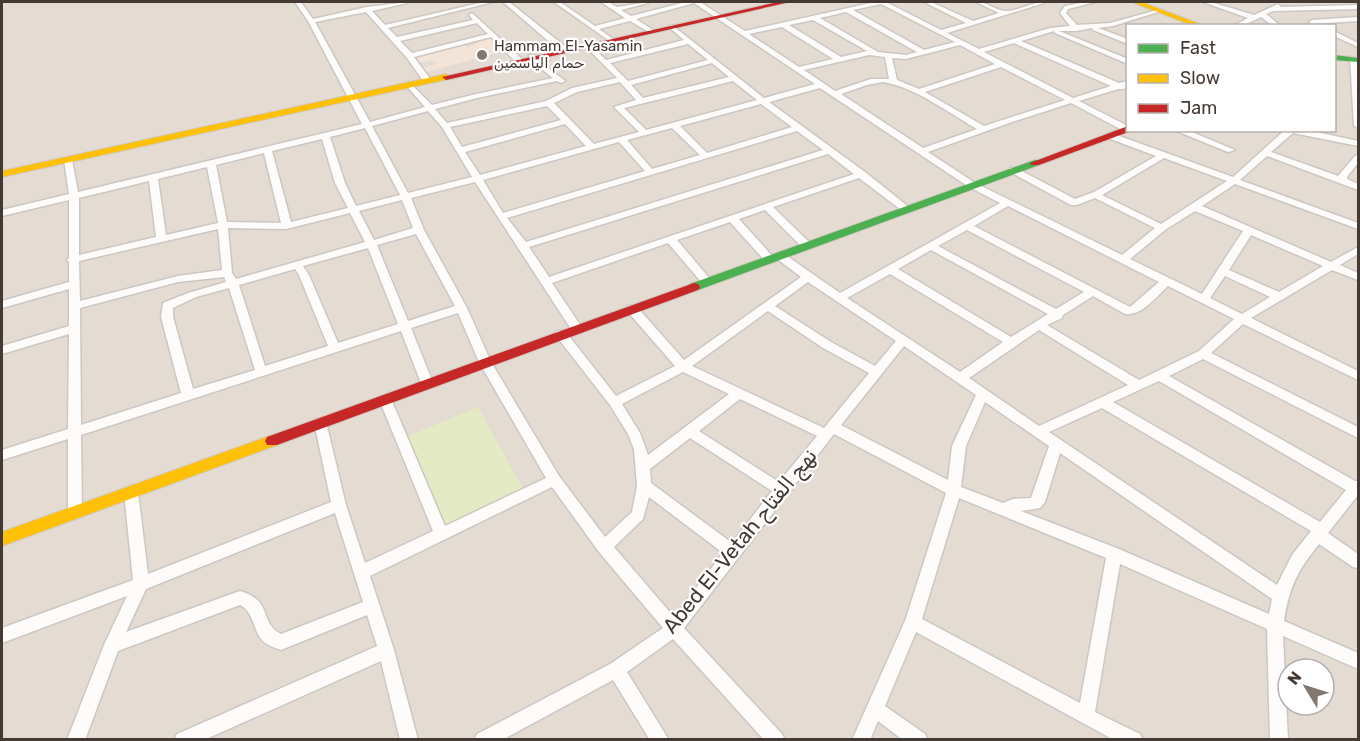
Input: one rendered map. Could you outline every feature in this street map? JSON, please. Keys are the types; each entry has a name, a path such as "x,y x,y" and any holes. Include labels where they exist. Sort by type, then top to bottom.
{"street":[{"path":"310,2 299,3 353,95 405,195 419,230 461,308 485,362 554,480 604,546 674,629 776,740"},
{"path":"311,21 405,2"},
{"path":"382,27 490,2"},
{"path":"506,2 564,50"},
{"path":"557,2 611,40"},
{"path":"604,2 651,31"},
{"path":"616,9 646,2"},
{"path":"594,28 694,2 746,33 820,85 972,185 1359,376"},
{"path":"2,174 353,95 786,2"},
{"path":"746,33 882,2 1126,128"},
{"path":"927,2 973,23"},
{"path":"979,2 1005,12"},
{"path":"1022,2 1038,4"},
{"path":"1070,2 1078,5"},
{"path":"1063,13 1065,8 1092,2"},
{"path":"1136,2 1197,24"},
{"path":"1211,2 1252,17"},
{"path":"942,32 1038,4"},
{"path":"1240,24 1252,17 1289,5 1359,7"},
{"path":"1289,5 1316,24 1359,19"},
{"path":"465,8 491,35 558,79 569,92"},
{"path":"367,9 410,56 427,80"},
{"path":"847,10 924,53"},
{"path":"1053,10 1063,13 1076,29"},
{"path":"978,52 1052,29 1094,28 1159,10"},
{"path":"1261,14 1275,24"},
{"path":"815,18 876,54"},
{"path":"395,40 478,21"},
{"path":"1126,21 1133,24"},
{"path":"784,25 840,60"},
{"path":"672,27 763,101 907,210"},
{"path":"1094,28 1126,41"},
{"path":"1052,29 1126,61"},
{"path":"1336,34 1359,45"},
{"path":"410,56 491,35"},
{"path":"605,62 690,41"},
{"path":"1015,41 1126,89"},
{"path":"799,69 876,54 906,57 961,43"},
{"path":"587,45 641,101"},
{"path":"888,56 893,81"},
{"path":"1336,57 1356,60 1359,126"},
{"path":"445,126 549,103 556,97 569,92 624,82 714,60"},
{"path":"918,92 1001,64"},
{"path":"644,132 618,109 622,105 735,78"},
{"path":"2,213 558,79"},
{"path":"834,94 877,81 893,81 918,92 983,129"},
{"path":"409,84 445,126 501,217 577,328"},
{"path":"921,152 983,129 1126,84"},
{"path":"72,260 223,225 286,226 478,178 820,85"},
{"path":"549,103 592,147"},
{"path":"461,150 567,120"},
{"path":"673,124 706,156"},
{"path":"501,217 799,128"},
{"path":"2,540 577,328 1126,129"},
{"path":"1183,132 1231,150"},
{"path":"1122,261 1162,228 1234,181 1289,132"},
{"path":"1301,132 1359,143"},
{"path":"325,136 340,183 351,209 372,244 427,383"},
{"path":"1111,136 1359,226"},
{"path":"621,139 650,172"},
{"path":"267,149 286,226"},
{"path":"523,246 829,151"},
{"path":"1266,153 1359,188"},
{"path":"1013,170 1074,203 1097,194 1162,156"},
{"path":"1343,182 1342,177 1359,158"},
{"path":"69,160 74,196 72,260 75,513"},
{"path":"211,163 230,278 261,371"},
{"path":"547,281 768,208 862,174"},
{"path":"153,177 161,238"},
{"path":"1097,194 1100,198 1162,228"},
{"path":"839,298 1007,203"},
{"path":"1195,207 1359,278"},
{"path":"768,208 807,246"},
{"path":"733,219 775,258 903,340 1279,596"},
{"path":"967,226 1132,311 1166,282"},
{"path":"1204,300 1250,229"},
{"path":"74,306 178,279 230,278 297,266 419,230"},
{"path":"671,240 707,282"},
{"path":"930,246 1058,315"},
{"path":"1037,432 1203,354 1241,319 1359,250"},
{"path":"297,266 304,275 334,348"},
{"path":"890,269 1011,342"},
{"path":"1224,272 1278,296"},
{"path":"188,394 167,317 167,306 230,278"},
{"path":"614,402 683,367 808,278"},
{"path":"2,304 74,284"},
{"path":"959,378 1011,342 1092,292"},
{"path":"768,306 827,345 877,372"},
{"path":"2,455 461,308"},
{"path":"632,309 683,367 830,431 954,490 1114,554 1359,661"},
{"path":"1040,325 1139,386"},
{"path":"2,350 74,328"},
{"path":"561,334 614,402 639,442 643,455 644,486 638,515 604,546"},
{"name":"Abed El-Vetah نهج الفتاح","path":"492,737 616,670 674,629 903,340"},
{"path":"1203,354 1359,434"},
{"path":"1159,376 1357,487 1288,573 1279,596 1274,625 1279,740"},
{"path":"643,467 739,393"},
{"path":"861,740 913,622 954,490 959,446 982,395"},
{"path":"384,399 441,534"},
{"path":"1102,402 1319,532 1359,562"},
{"path":"320,422 339,505 386,650 410,740"},
{"path":"690,432 782,490"},
{"path":"1004,510 1013,505 1035,504 1040,498 1056,444"},
{"path":"360,573 554,480"},
{"path":"644,486 733,552"},
{"path":"76,740 111,645 141,584 131,492"},
{"path":"2,635 141,584 339,505"},
{"path":"1086,717 1114,554"},
{"path":"111,645 240,598 247,599 254,604 266,635 272,640 281,642 372,606"},
{"path":"913,622 1086,717 1134,740"},
{"path":"183,740 386,650"},
{"path":"616,670 660,740"},
{"path":"875,709 919,740"}],"shaded area":[{"path":"2,2 1358,2 1358,739 2,739"},
{"path":"489,38 504,51 426,72 423,68 437,64 432,60 419,63 415,57 464,44 468,47 476,44 473,41"}],"green space":[{"path":"478,407 523,489 445,525 406,437"}],"traffic: fast":[{"path":"1336,57 1358,60"},
{"path":"694,287 1035,163"}],"traffic: slow":[{"path":"1136,2 1196,24"},
{"path":"2,174 446,77"},
{"path":"2,539 272,441"}],"traffic: jam":[{"path":"446,77 786,2"},
{"path":"1035,163 1126,130"},
{"path":"272,441 694,287"}],"place":[{"name":"Hammam El-Yasamin حمام الياسمين","path":"482,55"}]}
